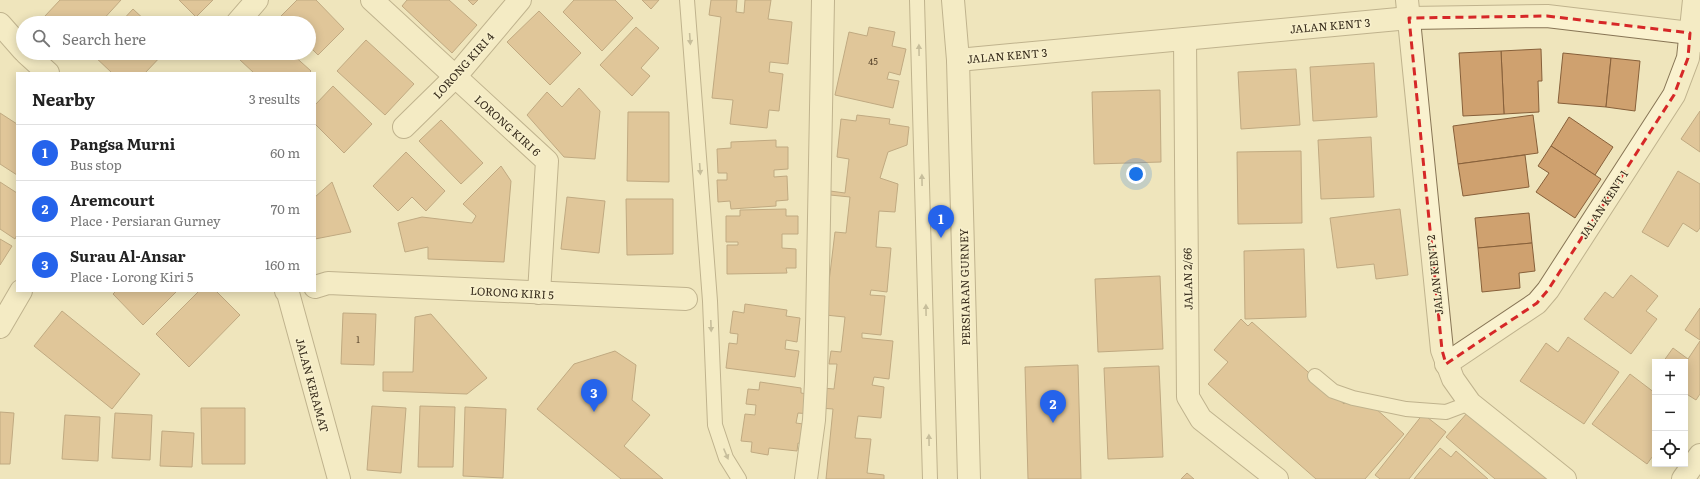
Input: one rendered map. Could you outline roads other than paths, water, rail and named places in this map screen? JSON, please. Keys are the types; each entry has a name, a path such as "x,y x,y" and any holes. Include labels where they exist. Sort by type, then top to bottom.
{"street":[{"path":"243,16 257,0"},
{"name":"LORONG KIRI 6","path":"372,0 547,161 539,293"},
{"name":"LORONG KIRI 4","path":"404,127 455,76 520,0"},
{"path":"806,479 814,420 816,382 823,0"},
{"name":"PERSIARAN GURNEY","path":"953,0 958,60 968,479"},
{"name":"JALAN KENT 1","path":"1446,364 1537,303 1548,290 1674,95 1695,37 1694,0"},
{"name":"JALAN KENT 3","path":"958,60 1185,39 1408,9 1547,16 1695,37"},
{"name":"JALAN KENT 2","path":"1408,9 1442,350 1446,364 1453,379 1470,403 1565,479"},
{"path":"0,24 16,42"},
{"name":"JALAN 2/66","path":"1185,39 1188,396 1201,419 1277,479"},
{"path":"34,60 47,72"},
{"name":"LORONG KIRI 5","path":"316,287 328,284 686,299"},
{"path":"0,327 20,292"},
{"name":"JALAN KERAMAT","path":"291,292 339,479"},
{"path":"1683,479 1700,455"}],"lane":[{"path":"687,0 710,301 715,425 726,458 739,479"},
{"path":"917,0 930,479"},
{"name":"LORONG KIRI 5","path":"686,299 710,301"},
{"path":"1315,376 1333,391 1353,398 1406,408 1446,412 1470,403"}],"place":[{"name":"Pangsa Murni","path":"941,238"},
{"name":"Surau Al-Ansar","path":"594,412"},
{"name":"Aremcourt","path":"1053,423"}]}
